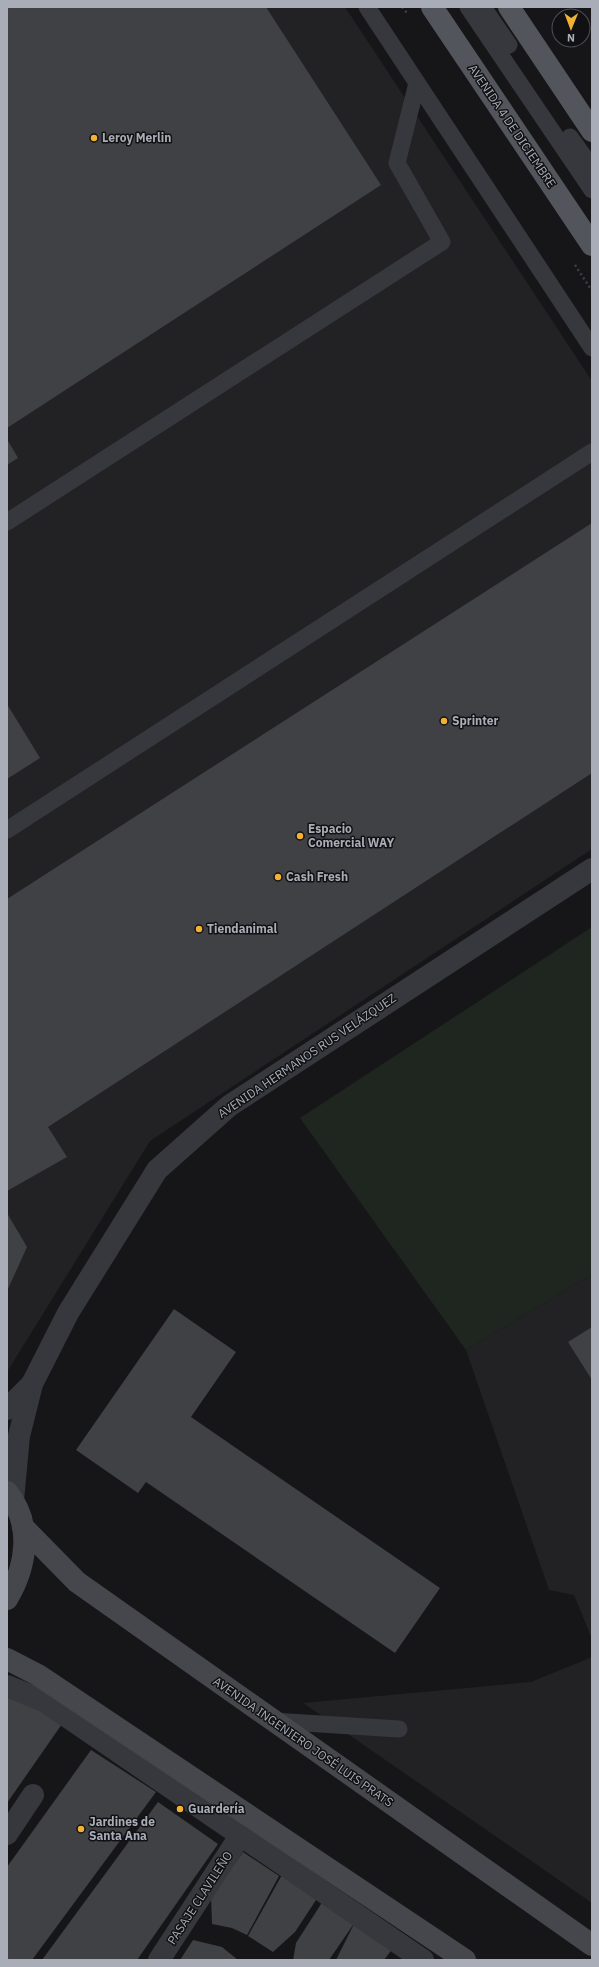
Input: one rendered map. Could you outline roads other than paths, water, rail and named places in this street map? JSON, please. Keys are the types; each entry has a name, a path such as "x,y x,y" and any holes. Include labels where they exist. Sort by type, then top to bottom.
{"main road":[{"name":"AVENIDA 4 DE DICIEMBRE","path":"432,7 592,245"},
{"path":"509,7 592,131"},
{"path":"7,1599 18,1582 25,1555 23,1527 10,1496"},
{"name":"AVENIDA INGENIERO JOSÉ LUIS PRATS","path":"23,1527 77,1582 592,1945"},
{"path":"7,1659 38,1675 465,1960"}],"street":[{"name":"AVENIDA HERMANOS RUS VELÁZQUEZ","path":"10,1496 19,1436 32,1384 68,1313 157,1170 229,1106 592,869"},
{"name":"AVENIDA HERMANOS RUS VELÁZQUEZ","path":"7,1409 32,1384"},
{"path":"7,1686 44,1701 240,1836 400,1953 423,1960"},
{"path":"7,1834 34,1795"},
{"name":"PASAJE CLAVILEÑO","path":"159,1960 240,1836"}],"lane":[{"path":"367,7 592,348"},
{"path":"468,7 592,190"},
{"path":"483,7 592,168"},
{"path":"7,522 442,242 396,163 417,83"},
{"path":"7,830 592,452"},
{"path":"273,1721 399,1729"}],"place":[{"name":"Leroy Merlin","path":"94,138"},
{"name":"Sprinter","path":"444,721"},
{"name":"Espacio Comercial WAY","path":"300,836"},
{"name":"Cash Fresh","path":"278,877"},
{"name":"Tiendanimal","path":"199,929"},
{"name":"Guardería","path":"180,1809"},
{"name":"Jardines de Santa Ana","path":"81,1829"}]}
